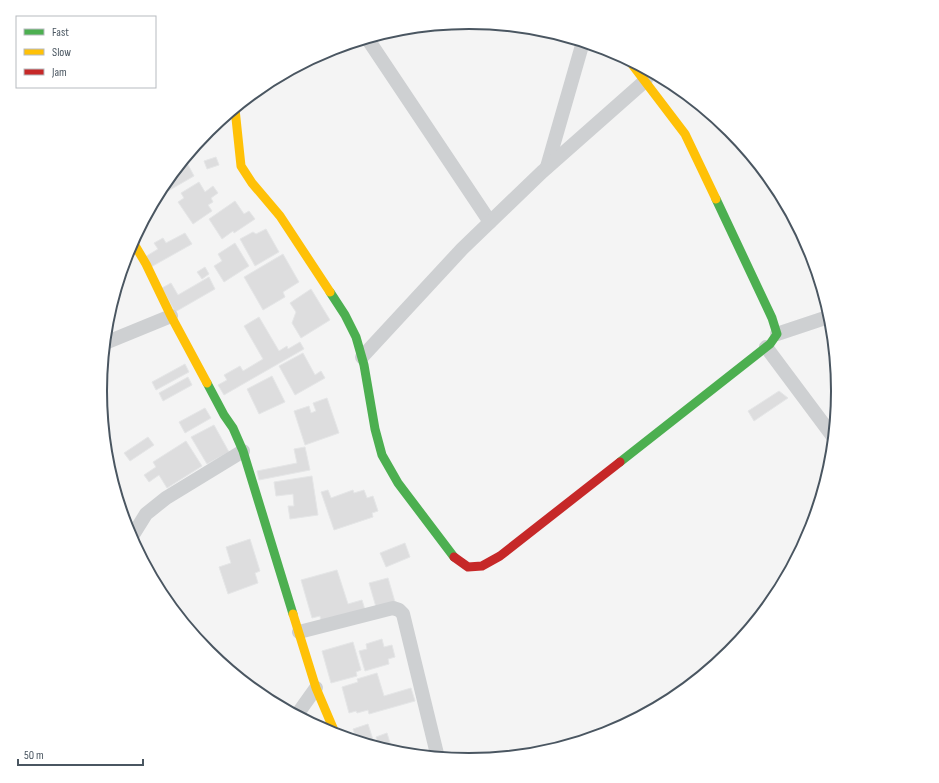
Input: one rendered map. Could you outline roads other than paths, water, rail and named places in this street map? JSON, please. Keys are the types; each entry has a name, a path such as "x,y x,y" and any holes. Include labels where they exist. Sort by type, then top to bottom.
{"street":[{"path":"370,43 490,222"},
{"path":"547,168 582,47"},
{"path":"362,357 462,249 647,76 685,134 772,318 777,334"},
{"path":"236,115 241,166 252,183 280,216 345,315 356,337 362,357 375,429 382,455 398,483 453,556 468,567 482,566 500,556 770,344 777,334 824,318"},
{"path":"137,248 171,316 233,428 243,451 316,688 332,727"},
{"path":"111,341 171,316"},
{"path":"766,347 830,432"},
{"path":"135,531 146,514 166,498 243,451"},
{"path":"299,632 393,608 399,610 403,614 437,752"},
{"path":"299,711 316,688"}]}
